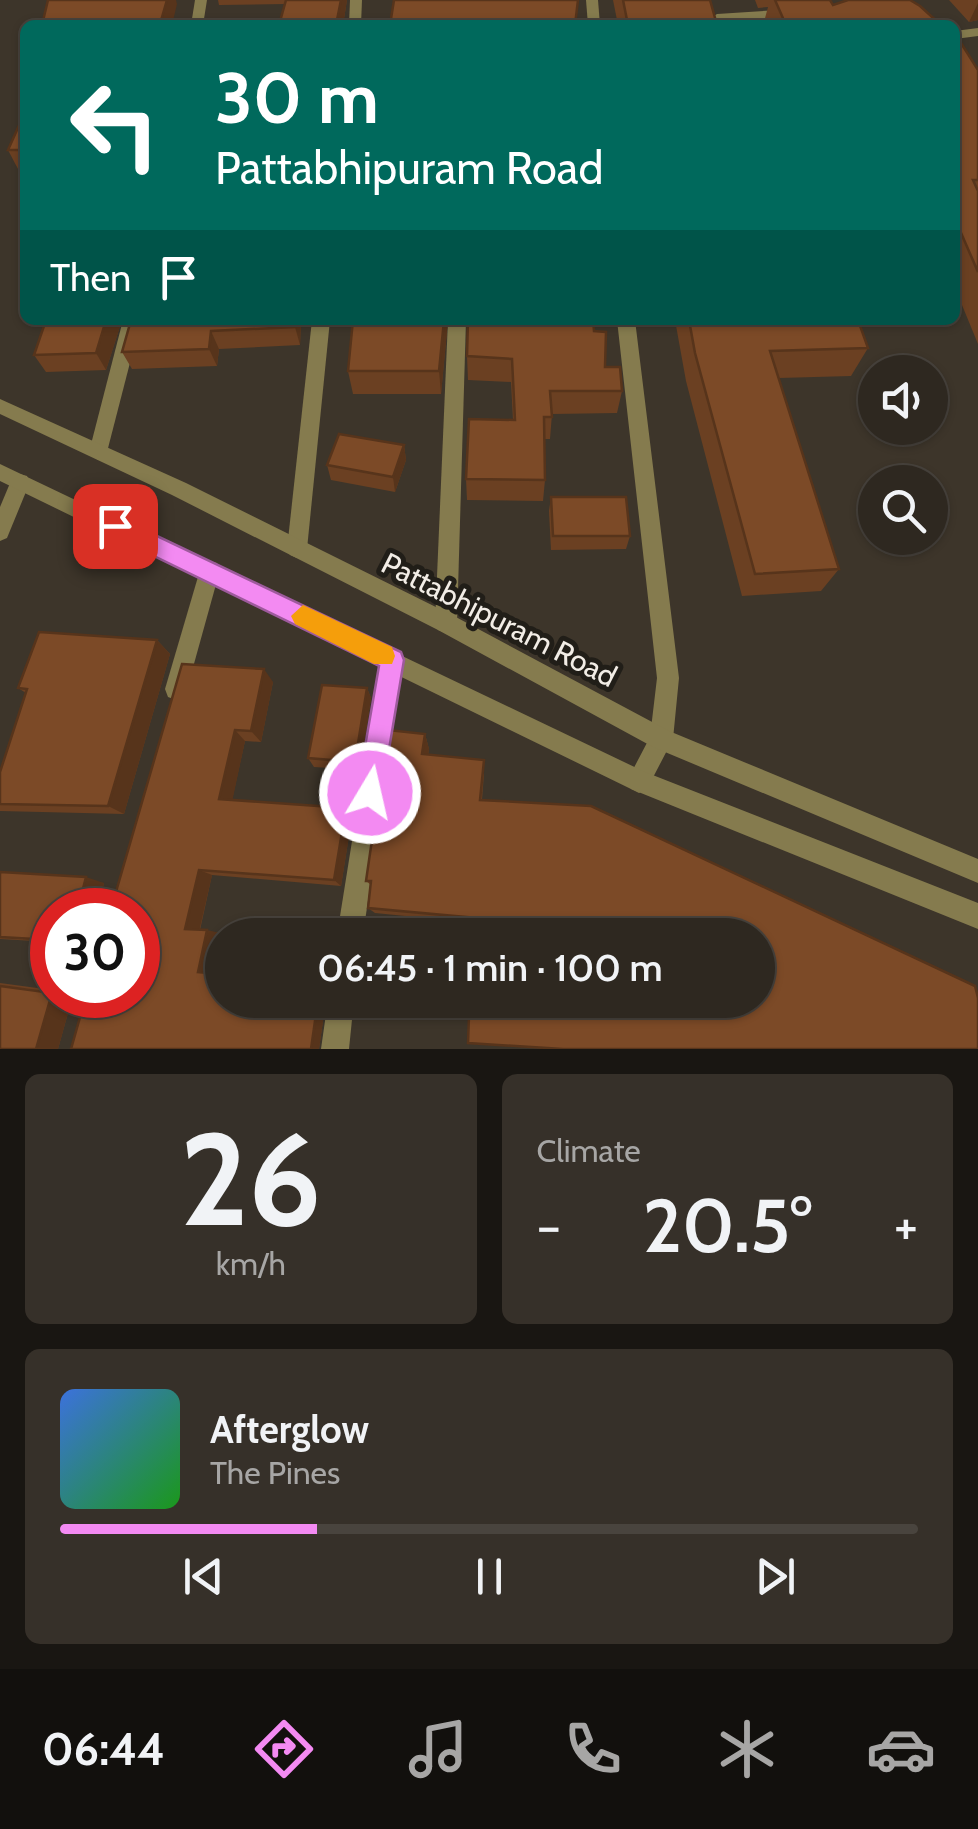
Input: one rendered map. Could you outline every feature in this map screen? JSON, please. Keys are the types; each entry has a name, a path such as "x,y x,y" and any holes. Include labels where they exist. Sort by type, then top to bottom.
{"street":[{"path":"718,20 810,12"},
{"path":"98,452 131,325"},
{"path":"296,549 320,325"},
{"path":"446,623 457,325"},
{"path":"627,325 668,678 661,739 639,781"},
{"name":"Pattabhipuram Road","path":"0,406 446,623 661,739 978,872"},
{"path":"0,532 10,477 210,570 639,781 978,916"},
{"path":"167,721 210,570"},
{"path":"353,918 392,660"},
{"path":"335,1049 339,1018"}],"building":[{"path":"48,0 167,0 161,20 43,20"},
{"path":"286,0 341,0 337,20 280,20"},
{"path":"394,0 578,0 576,20 391,20"},
{"path":"623,0 710,0 716,20 627,20"},
{"path":"775,0 830,0 833,5 848,0 910,0 935,20 784,20"},
{"path":"960,42 978,70 978,180 973,180 978,191 978,272 960,231"},
{"path":"20,123 20,150 8,150"},
{"path":"44,325 104,325 96,353 34,355"},
{"path":"130,325 295,325 211,331 209,349 122,352"},
{"path":"353,325 444,325 439,371 348,371"},
{"path":"468,325 593,325 594,331 606,332 605,367 620,367 622,391 550,391 552,417 544,417 545,480 466,479 469,419 515,420 512,359 467,356"},
{"path":"690,325 860,325 868,348 770,351 839,569 755,574"},
{"path":"339,434 404,445 393,477 327,465"},
{"path":"551,497 626,497 630,536 553,536"},
{"path":"39,632 157,640 108,806 0,804 0,772 27,689 18,688"},
{"path":"182,664 264,669 251,731 235,730 219,799 346,808 334,880 199,870 185,929 205,930 198,972 205,973 205,1018 315,1018 311,1049 71,1049 80,1018 160,1018 160,888 117,888"},
{"path":"322,685 367,688 355,762 308,758"},
{"path":"388,730 425,734 422,754 484,760 480,800 591,806 975,986 978,1049 563,1049 468,1043 469,1018 775,1018 775,918 476,918 368,908 371,881 366,881"},
{"path":"0,872 86,877 83,888 30,888 30,939 0,937"},
{"path":"0,986 30,990 30,1018 45,1018 36,1049 0,1049"}],"slow traffic":[{"path":"303,616 383,656"}],"route":[{"path":"115,526 392,660 370,793"}]}
